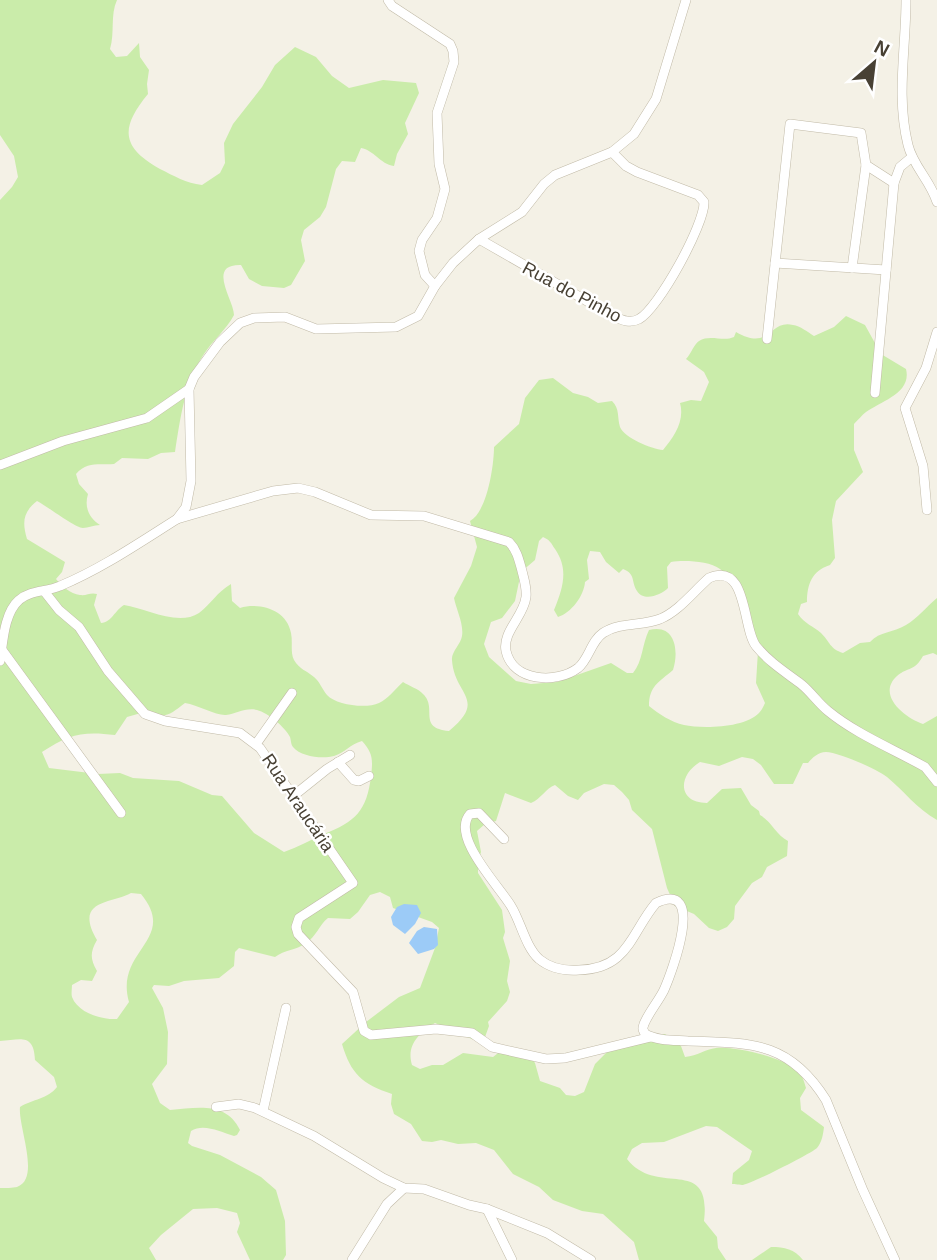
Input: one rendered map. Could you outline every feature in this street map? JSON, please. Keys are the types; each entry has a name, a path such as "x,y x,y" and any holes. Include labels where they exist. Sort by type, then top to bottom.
{"street":[{"path":"388,0 392,6 450,44 453,51 454,62 437,113 439,164 445,189 437,218 422,240 419,251 425,275 435,286"},
{"path":"177,519 187,507 191,481 189,389 194,377 220,342 240,323 268,316 285,317 316,329 396,327 418,316 435,286 453,263 479,239 522,212 544,184 555,175 612,152 634,134 656,99 686,0"},
{"path":"906,0 902,75 907,144 937,202"},
{"path":"767,339 790,124 861,133 866,165 852,268"},
{"name":"Rua do Pinho","path":"479,239 613,316 628,322 643,317 655,303 692,241 702,219 704,202 698,195 637,172 626,166 612,152"},
{"path":"875,393 894,183 900,167 912,157"},
{"path":"866,165 894,183"},
{"path":"775,263 886,270"},
{"path":"928,510 923,466 905,408 926,368 937,332"},
{"path":"0,465 63,441 147,418 189,389"},
{"path":"0,661 8,620 14,606 27,595 58,587 88,572 177,519 273,491 298,488 316,492 371,515 424,516 509,542 517,555 527,594 521,613 508,636 506,651 516,668 530,676 550,678 566,674 580,666 602,634 619,626 663,618 672,613 709,578 723,576 739,587 754,643 770,662 803,686 827,711 925,767 937,782"},
{"name":"Rua Araucária","path":"44,591 59,610 79,627 108,671 145,714 165,721 240,733 256,744 353,883 299,918 296,927 298,934 353,992 364,1031 372,1035 436,1030 472,1033 492,1048 546,1059 565,1058 651,1037"},
{"path":"2,650 121,813"},
{"path":"256,744 292,693"},
{"path":"292,797 327,769 350,755"},
{"path":"338,762 354,780 359,781 369,776"},
{"path":"503,839 479,813 470,814 465,819 464,827 470,846 511,906 531,948 538,958 551,966 564,970 581,970 615,960 626,949 656,903 670,898 679,902 685,918 683,926 664,989 644,1025 645,1034 666,1040 747,1043 770,1049 795,1063 818,1086 826,1100 895,1260"},
{"path":"262,1111 286,1008"},
{"path":"216,1107 239,1104 262,1111 314,1136 404,1188 414,1187 438,1192 469,1205 487,1209 547,1233 591,1260"},
{"path":"352,1260 387,1204 404,1188"},
{"path":"487,1209 512,1260"}],"green space":[{"path":"0,0 117,0 110,49 116,57 127,56 139,43 140,57 149,70 148,94 129,127 132,145 147,161 160,169 196,184 202,185 220,173 225,163 224,143 233,124 262,87 275,65 295,47 316,57 332,76 349,88 383,80 416,83 419,93 405,123 408,134 394,166 361,148 355,162 342,161 336,169 326,207 320,217 304,230 301,240 305,261 291,285 284,288 262,286 249,279 241,265 225,270 224,284 234,315 204,354 192,376 184,401 175,452 161,453 148,459 122,458 114,464 94,464 80,470 76,474 79,484 88,494 88,512 100,525 79,527 37,501 26,513 24,527 27,539 65,562 56,579 61,584 76,594 97,594 94,605 101,623 124,605 172,617 191,617 231,584 232,601 240,608 264,607 284,619 291,633 294,660 316,679 331,698 352,705 373,705 385,699 403,682 427,699 431,722 439,729 449,731 460,720 468,704 454,672 452,660 462,631 454,598 471,566 477,547 470,521 476,516 485,499 494,447 519,424 525,398 539,380 553,378 573,393 598,403 612,401 620,427 627,435 652,448 663,450 680,422 680,403 701,401 709,382 704,372 686,359 697,342 703,339 730,338 734,337 736,332 748,337 763,337 785,324 798,327 814,336 834,327 846,316 865,325 881,354 906,369 907,377 900,390 866,412 854,424 854,450 863,472 836,501 832,520 835,558 812,579 807,602 801,604 798,614 843,653 860,643 870,642 906,625 937,598 937,655 933,653 923,656 914,667 897,676 891,683 890,691 895,705 908,717 923,724 937,716 937,820 882,774 832,753 820,753 808,763 803,763 793,784 774,784 761,765 753,759 742,757 719,766 700,762 693,767 685,781 684,787 690,798 707,803 722,789 741,788 751,805 788,841 787,856 767,867 762,877 752,883 735,906 734,919 727,927 718,931 709,928 694,914 675,906 667,888 652,829 632,810 629,800 614,785 604,784 584,793 578,800 568,796 555,785 531,803 505,793 496,821 485,824 477,831 481,852 478,873 502,910 505,932 503,938 510,961 507,981 510,992 507,1001 488,1022 485,1037 474,1040 435,1023 419,1035 412,1046 412,1065 420,1069 443,1065 463,1053 493,1057 502,1050 529,1055 535,1063 540,1081 560,1088 566,1095 575,1096 584,1092 595,1064 609,1050 665,1034 681,1046 685,1057 712,1049 734,1049 758,1053 796,1069 806,1088 800,1098 801,1110 824,1127 817,1148 793,1162 743,1185 732,1184 733,1173 749,1160 752,1151 717,1127 706,1126 664,1142 642,1143 632,1149 627,1159 639,1170 653,1176 691,1182 700,1189 704,1201 704,1221 717,1237 718,1248 726,1260 639,1260 634,1242 603,1214 582,1211 553,1200 539,1187 513,1174 494,1150 476,1143 422,1141 411,1124 394,1114 392,1094 365,1082 359,1076 349,1063 342,1044 399,997 420,988 435,948 439,928 432,922 393,908 390,897 380,892 370,895 350,919 328,918 309,940 299,947 275,957 239,948 235,952 234,966 219,978 184,981 169,986 154,985 152,988 163,1008 168,1032 167,1064 152,1084 160,1103 170,1110 219,1110 234,1121 240,1130 237,1135 201,1128 191,1131 188,1143 220,1155 261,1177 276,1190 285,1221 286,1255 283,1260 250,1260 237,1232 240,1223 237,1213 217,1208 193,1209 161,1235 149,1248 156,1260 0,1260 0,1188 17,1187 24,1182 27,1174 27,1151 20,1107 45,1096 57,1087 54,1077 35,1060 32,1045 28,1041 0,1041 0,200 18,177 14,156 0,135","holes":["543,537 551,543 562,564 562,586 554,610 558,617 568,612 576,603 589,579 587,560 590,551 600,552 606,562 619,573 623,569 630,573 637,591 648,597 668,588 667,567 671,562 696,562 720,569 738,595 749,637 758,651 756,683 765,703 760,712 744,722 701,727 674,722 649,706 653,689 673,670 676,655 670,635 658,629 649,630 639,663 633,673 627,673 611,663 557,682 531,684 516,681 489,657 484,644 491,622 502,618 515,601 521,572 535,560 539,541","185,703 222,715 249,709 257,710 271,717 284,729 292,746 301,753 312,756 334,756 362,741 370,753 372,765 363,807 344,825 284,852 254,833 222,796 212,795 179,781 49,768 42,752 77,735 115,735 127,717 148,711 159,715 171,713","141,894 151,910 153,923 150,935 130,970 127,984 129,1002 117,1019 104,1018 85,1011 75,1003 72,985 81,980 92,981 97,971 92,956 97,940 91,927 92,910 123,896"]},
{"path":"771,1247 789,1249 803,1260 752,1260"}],"water":[{"path":"404,904 417,905 421,913 405,934 393,925 391,917 397,907"},
{"path":"424,927 437,929 438,945 418,954 409,943 417,931"}]}
